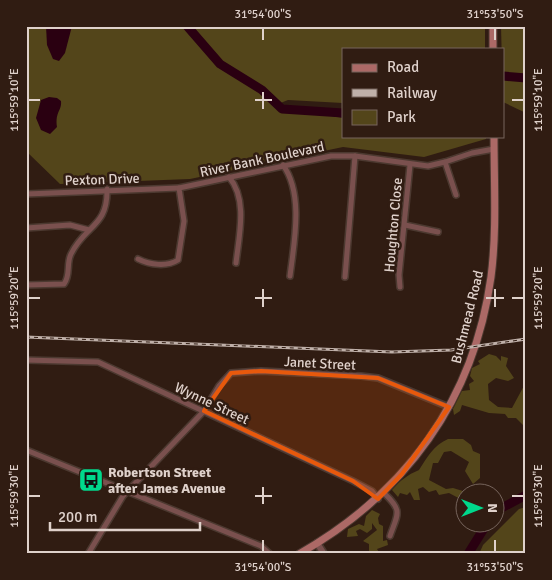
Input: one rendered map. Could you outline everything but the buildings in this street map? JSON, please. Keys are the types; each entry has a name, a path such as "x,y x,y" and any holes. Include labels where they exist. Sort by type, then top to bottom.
{"main road":[{"path":"493,26 493,47"},
{"name":"Bushmead Road","path":"299,554 317,544 384,493 424,446 449,407 471,359 491,277 494,224 494,138"}],"street":[{"name":"River Bank Boulevard","path":"179,188 284,164 330,156 355,156 428,166 472,153 494,149"},
{"path":"345,277 355,156"},
{"path":"446,162 456,195"},
{"path":"284,164 289,173 297,214 290,276"},
{"name":"Houghton Close","path":"400,287 399,275 410,164"},
{"path":"229,177 235,184 241,217 236,262"},
{"path":"138,259 146,263 171,265 178,260 184,239 184,222 179,188"},
{"name":"Pexton Drive","path":"26,194 107,189 179,188"},
{"path":"26,285 64,284 68,276 69,256 79,240 99,221 108,205 107,189"},
{"path":"26,228 70,225 89,230"},
{"path":"404,226 438,232"},
{"name":"Wynne Street","path":"26,360 98,362 353,481 372,491 378,498"},
{"name":"Janet Street","path":"204,411 219,386 231,373 261,371 378,378 449,407"},
{"path":"88,554 127,492 204,411"},
{"path":"26,450 261,546 270,554"},
{"path":"384,493 396,504 398,511 390,536"},
{"path":"317,544 324,554"}],"highlighted area":[{"path":"261,371 378,378 449,407 402,474 378,499 353,481 204,411 231,373"}],"green space":[{"path":"26,26 485,26 485,48 342,48 342,103 288,100 273,106 342,118 342,138 486,138 424,157 343,147 190,179 60,184 26,151"},
{"path":"501,26 526,26 526,113 504,102 504,48 502,48"},
{"path":"489,354 496,356 501,361 501,356 508,358 506,366 514,378 508,381 496,378 488,384 489,400 498,407 512,408 526,382 526,418 523,425 516,418 508,418 505,414 489,413 462,405 460,411 454,415 453,409 462,391 470,390 469,384 474,381 470,376 472,368 480,364 478,361"},
{"path":"448,439 463,439 471,445 473,451 480,454 480,478 475,482 472,482 465,471 469,462 451,451 444,452 438,463 433,463 429,480 446,489 454,488 454,496 449,493 439,495 436,490 429,492 423,487 418,489 420,500 414,500 410,492 407,495 400,493 398,497 392,490 404,478 419,470 428,456"},
{"path":"526,507 526,554 479,554 483,545 496,532 504,532 504,524 519,509"},
{"path":"372,510 380,514 378,518 379,524 383,526 383,541 387,540 388,545 377,549 380,554 369,554 369,544 363,541 377,530 372,523 372,529 367,533 360,529 356,531 358,536 347,537 348,529 359,524 364,526 366,516"}],"shaded area":[{"path":"46,26 72,26 65,53 59,61 53,59 47,45"},
{"path":"49,97 57,98 61,101 57,127 50,134 41,130 36,118 41,100"}],"waterway":[{"path":"187,26 220,64 262,90 282,109 342,113"},
{"path":"504,76 526,78"},
{"path":"504,507 526,495"},
{"path":"468,554 482,532"}],"railway":[{"path":"26,337 392,352 451,350 526,339"}],"place":[{"name":"Robertson Street after James Avenue","path":"91,480"}]}
